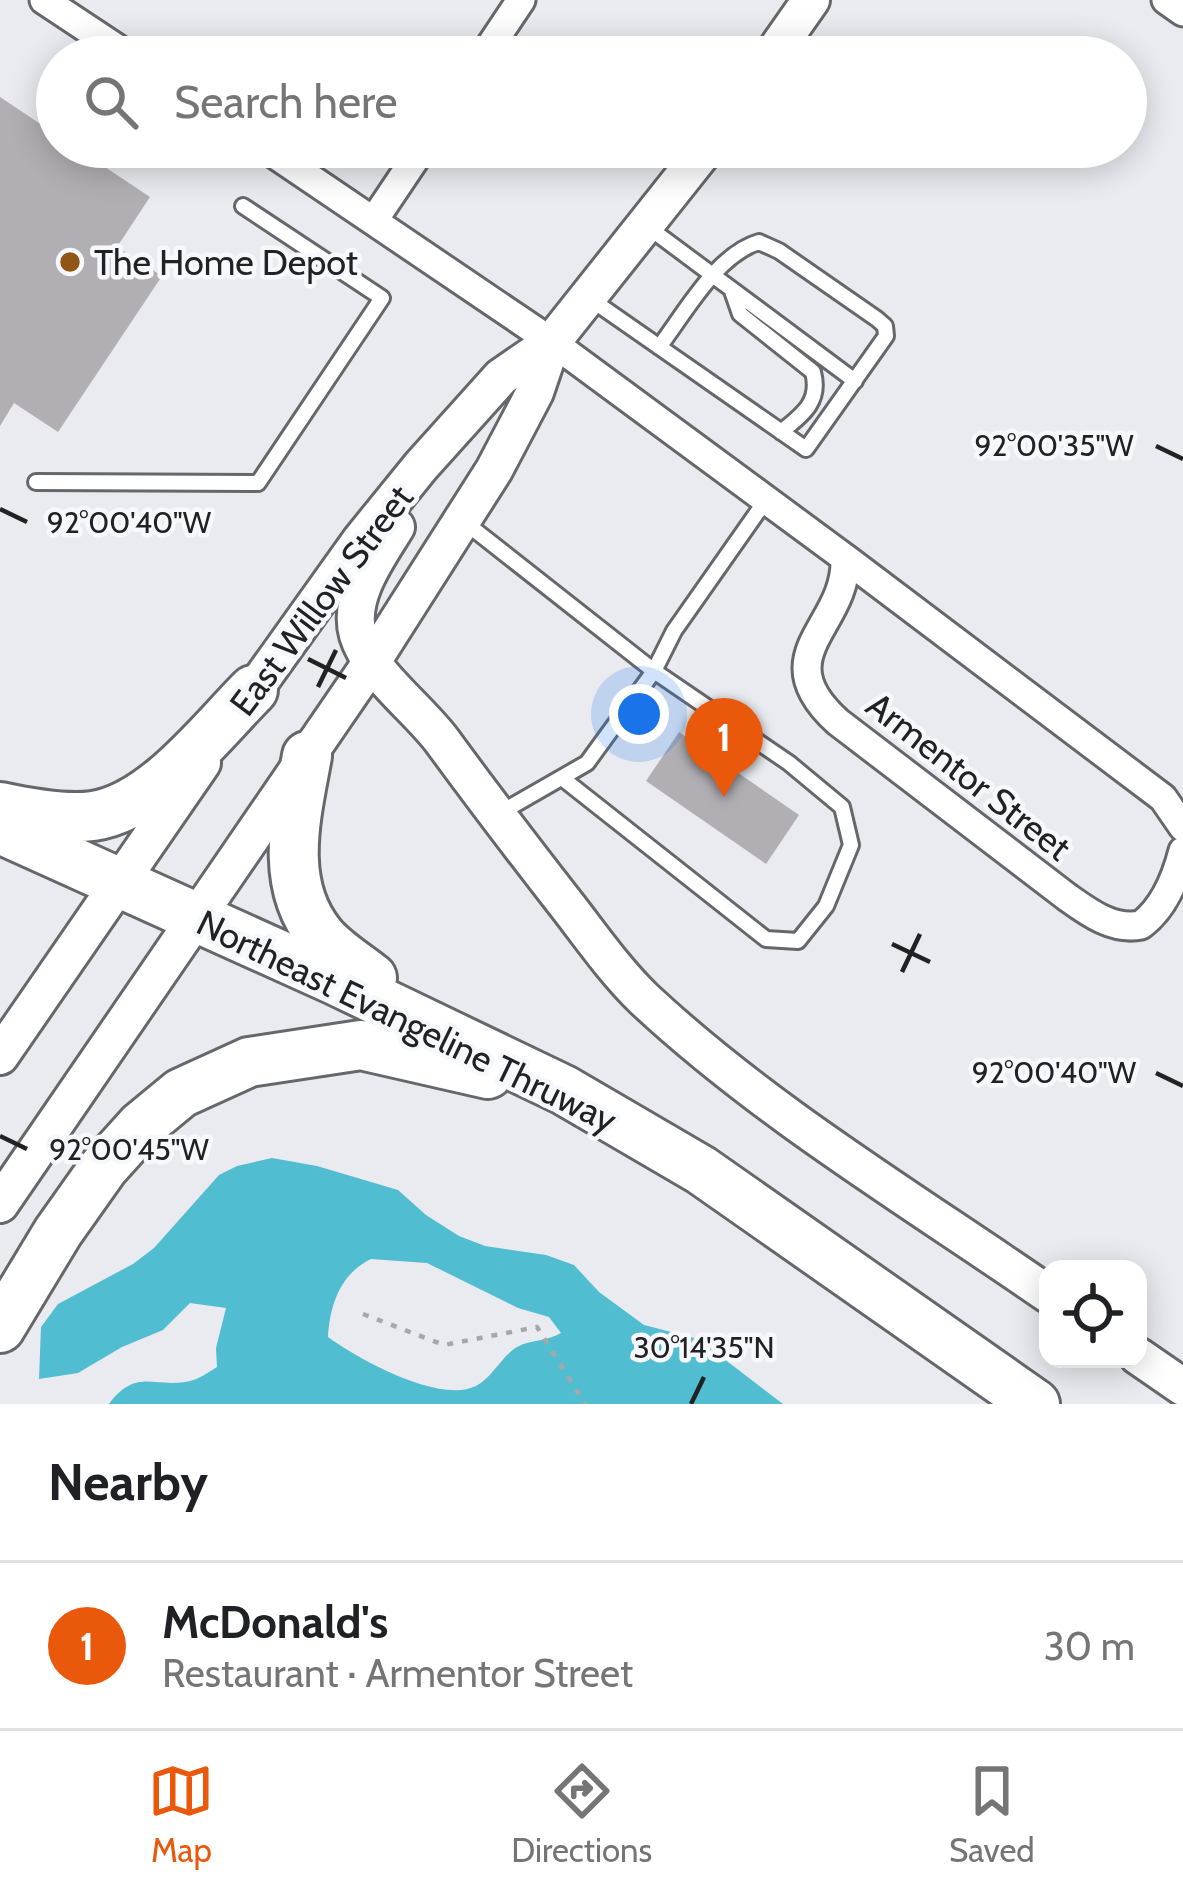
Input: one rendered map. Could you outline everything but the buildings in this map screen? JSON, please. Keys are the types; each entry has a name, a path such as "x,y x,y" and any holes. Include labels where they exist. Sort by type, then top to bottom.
{"highway":[{"path":"0,807 95,816 153,791 253,690"},
{"path":"307,756 293,833 295,885 321,936 427,1023"},
{"name":"Northeast Evangeline Thruway","path":"0,829 563,1090 701,1170 1035,1404"},
{"path":"0,1328 58,1232 122,1146 181,1093 224,1072 273,1057 361,1046 563,1090"}],"main road":[{"path":"786,36 811,0"},
{"name":"East Willow Street","path":"0,1056 361,540 501,377 552,342 690,168"},
{"name":"East Willow Street","path":"0,1204 373,660 535,392 552,342"},
{"path":"421,466 356,609 358,636 373,660 642,997 716,1062 1039,1288"},
{"path":"1147,1362 1183,1387"}],"street":[{"path":"44,0 98,36"},
{"path":"497,36 521,0"},
{"path":"1166,0 1183,12"},
{"path":"296,168 552,342 845,558 1163,798 1183,827"},
{"path":"374,220 409,168"},
{"name":"Armentor Street","path":"845,558 841,590 813,639 804,671 812,691 838,722 1079,906 1120,926 1141,925 1158,910 1183,851"}],"lane":[{"path":"35,482 258,483 382,298 243,206"},
{"path":"647,226 855,381"},
{"path":"589,298 659,347 782,432 806,449 886,336 885,326 877,319 759,242 745,246 715,275 659,347"},
{"path":"732,290 740,314 813,372 817,385 813,400 782,432"},
{"path":"496,816 587,763 766,500"},
{"path":"462,519 654,670 789,763 842,807 851,845 826,906 798,941 766,939 562,778"}],"path":[{"path":"363,1314 444,1345 537,1327 585,1404"}],"water":[{"path":"272,1158 317,1166 398,1190 459,1236 574,1265 599,1292 644,1325 698,1339 783,1404 109,1404 128,1386 190,1381 217,1367 216,1348 226,1308 190,1303 163,1330 78,1373 39,1379 41,1327 58,1304 154,1248 219,1175","holes":["371,1259 427,1263 518,1308 549,1317 561,1333 517,1347 482,1382 460,1390 399,1376 328,1337 339,1292 360,1265"]}],"place":[{"name":"The Home Depot","path":"70,262"},
{"name":"McDonald's","path":"724,797"}]}
